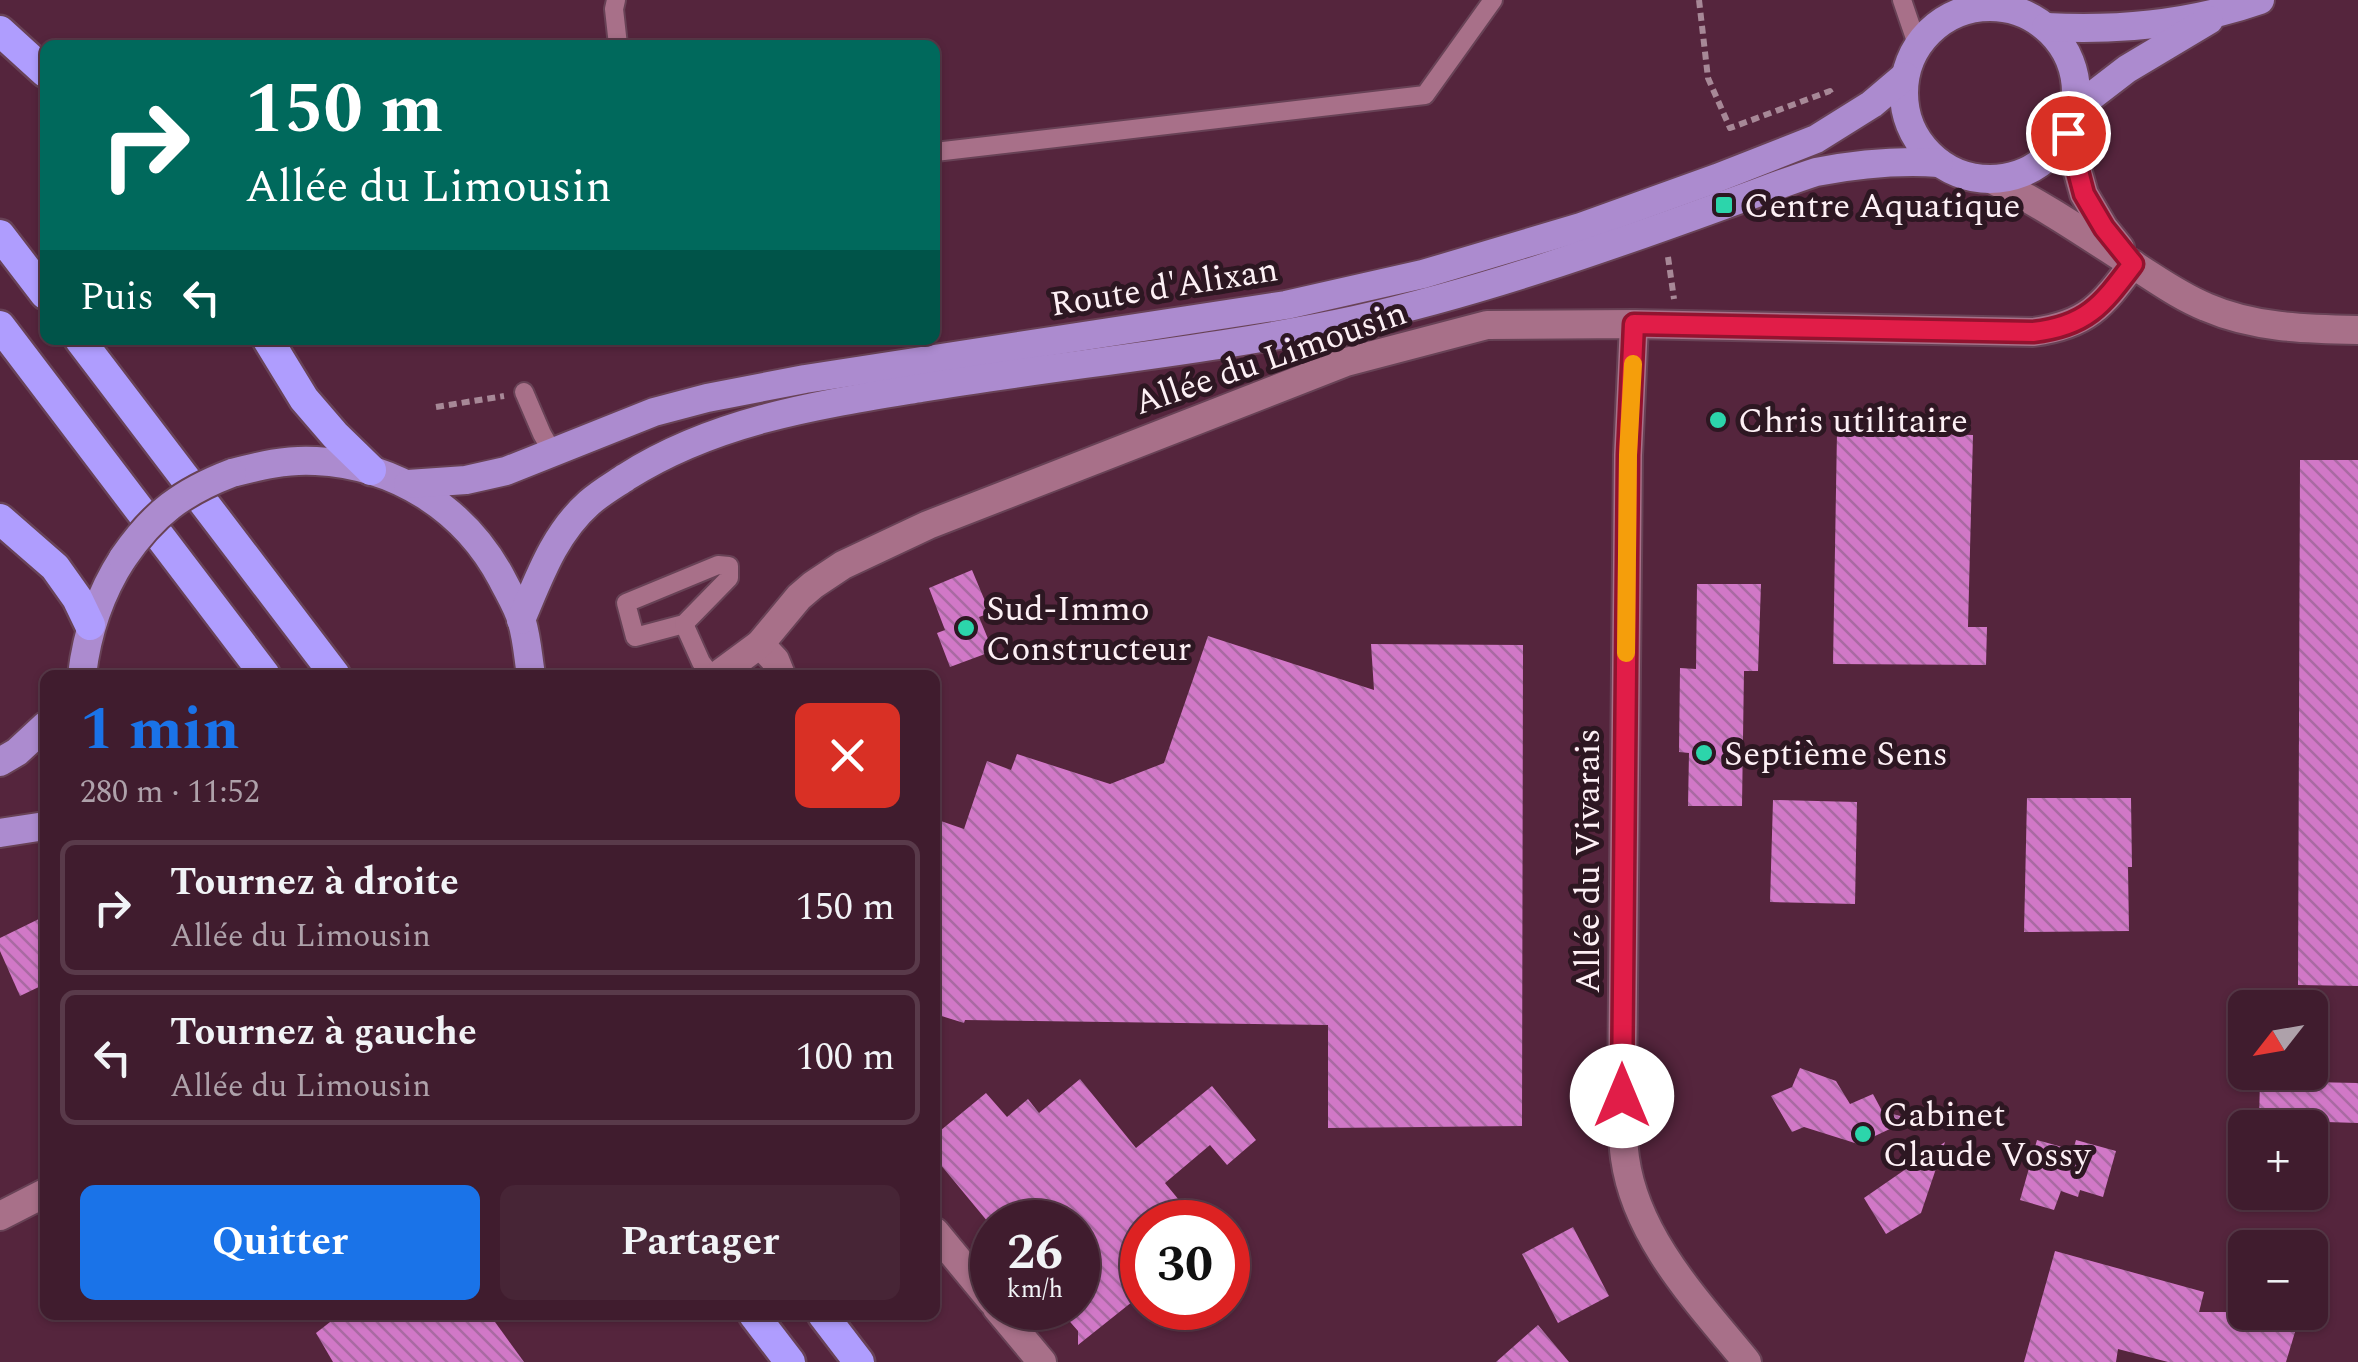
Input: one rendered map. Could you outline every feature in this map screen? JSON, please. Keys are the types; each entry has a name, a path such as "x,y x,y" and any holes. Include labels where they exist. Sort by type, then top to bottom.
{"highway":[{"path":"0,30 40,67"},
{"path":"0,235 40,287"},
{"path":"0,326 262,670"},
{"path":"84,345 330,670"},
{"path":"271,345 304,398 371,470"},
{"path":"0,519 55,567 90,625"},
{"path":"758,1320 790,1362"},
{"path":"828,1320 859,1362"}],"main road":[{"name":"Route d'Alixan","path":"2219,14 2128,69 2072,121 2054,152 2037,167 2016,176 1993,180 1955,172 1922,146 1910,124 1904,101 1906,76 1918,47 1947,18 1980,4 2017,12 2046,27 2115,28 2219,14 2260,0"},
{"path":"2046,27 2072,64 2076,86 2072,121"},
{"name":"Route d'Alixan","path":"408,484 486,477 654,412 723,395 806,378 1286,306 1423,274 1581,227 1816,139 1872,104 1906,76"},
{"name":"Route d'Alixan","path":"522,620 556,542 590,502 671,452 749,422 820,405 986,377 1178,352 1357,319 1446,297 1540,267 1816,172 1901,160 1939,163"},
{"path":"83,670 90,625 102,594 139,535 170,504 232,473 263,464 317,460 371,470 408,484 438,502 474,536 494,564 522,620 530,670"},
{"path":"0,762 40,730"},
{"path":"0,832 40,827"}],"street":[{"path":"2072,121 2084,194 2104,228 2133,264"},
{"path":"1993,180 2034,200 2172,290 2208,308 2291,329 2358,330"},
{"name":"Allée du Limousin","path":"721,670 760,644 800,597 843,565 928,524 1346,362 1487,325 2053,330 2090,314 2133,264"},
{"name":"Allée du Vivarais","path":"1634,324 1627,494 1622,1096 1625,1158 1652,1237 1747,1362"},
{"path":"760,644 779,670"},
{"path":"0,1216 40,1196"},
{"path":"940,1238 970,1275"},
{"path":"1016,1330 1042,1362"}],"lane":[{"path":"616,0 617,40"},
{"path":"940,151 1425,96 1493,0"},
{"path":"1902,0 1918,47"},
{"path":"524,392 554,453"},
{"path":"718,565 728,566 729,578 684,624 635,637 626,604 718,565"},
{"path":"684,624 701,662 709,670"}],"path":[{"path":"436,407 524,392"}],"building":[{"path":"1837,432 1973,435 1968,627 1987,627 1986,665 1833,664"},
{"path":"2300,460 2358,460 2358,986 2298,985"},
{"path":"972,570 990,613 979,617 993,651 950,667 937,633 945,630 929,588"},
{"path":"1697,584 1761,584 1758,671 1744,671 1742,806 1688,806 1689,753 1679,752 1680,668 1696,669"},
{"path":"1208,636 1374,690 1371,644 1523,645 1522,1126 1328,1128 1328,1025 965,1020 964,1023 940,1016 940,821 964,829 987,761 1011,770 1017,754 1110,784 1164,763"},
{"path":"2027,798 2131,798 2129,931 2024,932"},
{"path":"1773,800 1857,802 1855,904 1770,902"},
{"path":"40,918 40,986 20,996 0,951 0,938"},
{"path":"1800,1068 1836,1081 1850,1104 1873,1094 1882,1111 1911,1119 1858,1144 1804,1127 1792,1132 1771,1096 1792,1087"},
{"path":"1080,1079 1136,1148 1212,1086 1256,1140 1227,1165 1210,1145 1165,1183 1179,1200 1120,1200 1120,1312 1100,1327 1100,1200 970,1200 940,1164 940,1131 986,1093 1007,1117 1028,1099 1039,1113"},
{"path":"2328,1082 2358,1083 2358,1123 2328,1122 2328,1110 2259,1110 2260,1090 2328,1090"},
{"path":"2037,1140 2073,1150 2076,1140 2116,1151 2103,1197 2080,1190 2078,1197 2061,1191 2054,1210 2020,1200"},
{"path":"1945,1142 1921,1213 1886,1234 1864,1198"},
{"path":"1573,1227 1609,1296 1558,1323 1522,1254"},
{"path":"2055,1251 2204,1292 2199,1312 2228,1312 2228,1330 2296,1330 2286,1362 2168,1362 2118,1349 2116,1362 2024,1362"},
{"path":"333,1320 494,1320 524,1362 333,1362 316,1333"},
{"path":"1538,1325 1569,1362 1496,1362"},
{"path":"1077,1330 1097,1330 1078,1345"}],"slow traffic":[{"path":"1626,653 1633,364"}],"place":[{"name":"Centre Aquatique","path":"1724,205"},
{"name":"Chris utilitaire","path":"1718,420"},
{"name":"Sud-Immo Constructeur","path":"966,628"},
{"name":"Septième Sens","path":"1704,753"},
{"name":"Cabinet Claude Vossy","path":"1863,1134"}],"route":[{"path":"1622,1096 1628,455 1634,324 2033,332 2072,324 2110,295 2133,264 2104,228 2084,194 2068,133"}]}
